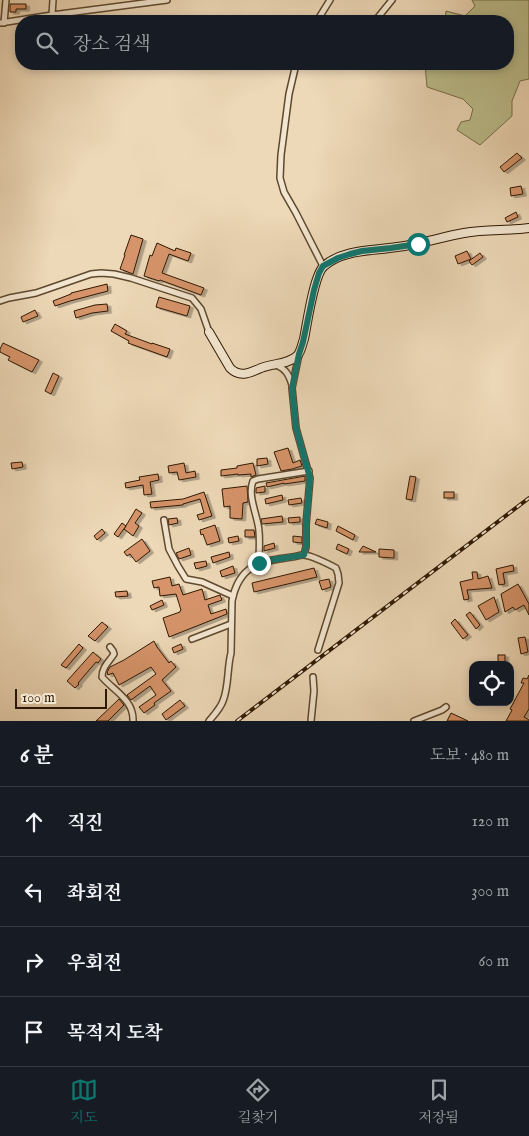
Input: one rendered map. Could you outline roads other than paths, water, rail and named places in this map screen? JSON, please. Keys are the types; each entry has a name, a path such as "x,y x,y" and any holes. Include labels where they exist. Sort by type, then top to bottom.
{"street":[{"path":"6,0 2,23 15,21"},
{"path":"53,0 52,15 167,0"},
{"path":"102,8 103,0"},
{"path":"321,15 330,0"},
{"path":"380,15 392,0"},
{"path":"295,70 289,94 280,178 284,192 323,266"},
{"path":"292,388 317,280 323,266 338,258 362,251 418,244 475,232 529,228"},
{"path":"0,301 36,293 91,274 114,274 192,298 201,309 209,332 234,373 247,374 268,365 276,365 291,360 299,354"},
{"path":"276,365 284,368 290,380 296,428 309,471 310,484 304,555"},
{"path":"259,563 259,531 251,494 251,485 258,479 309,471"},
{"path":"164,520 169,550 186,579 202,582 233,596"},
{"path":"209,721 224,699 231,653 233,596 240,580 250,569 259,563 304,555 336,568 339,583 318,650"},
{"path":"192,639 231,624"},
{"path":"110,647 114,654 102,671 102,677 128,702 134,721"},
{"path":"311,721 314,691 313,677"},
{"path":"414,721 446,707"}],"railway":[{"path":"237,721 529,498"}]}
